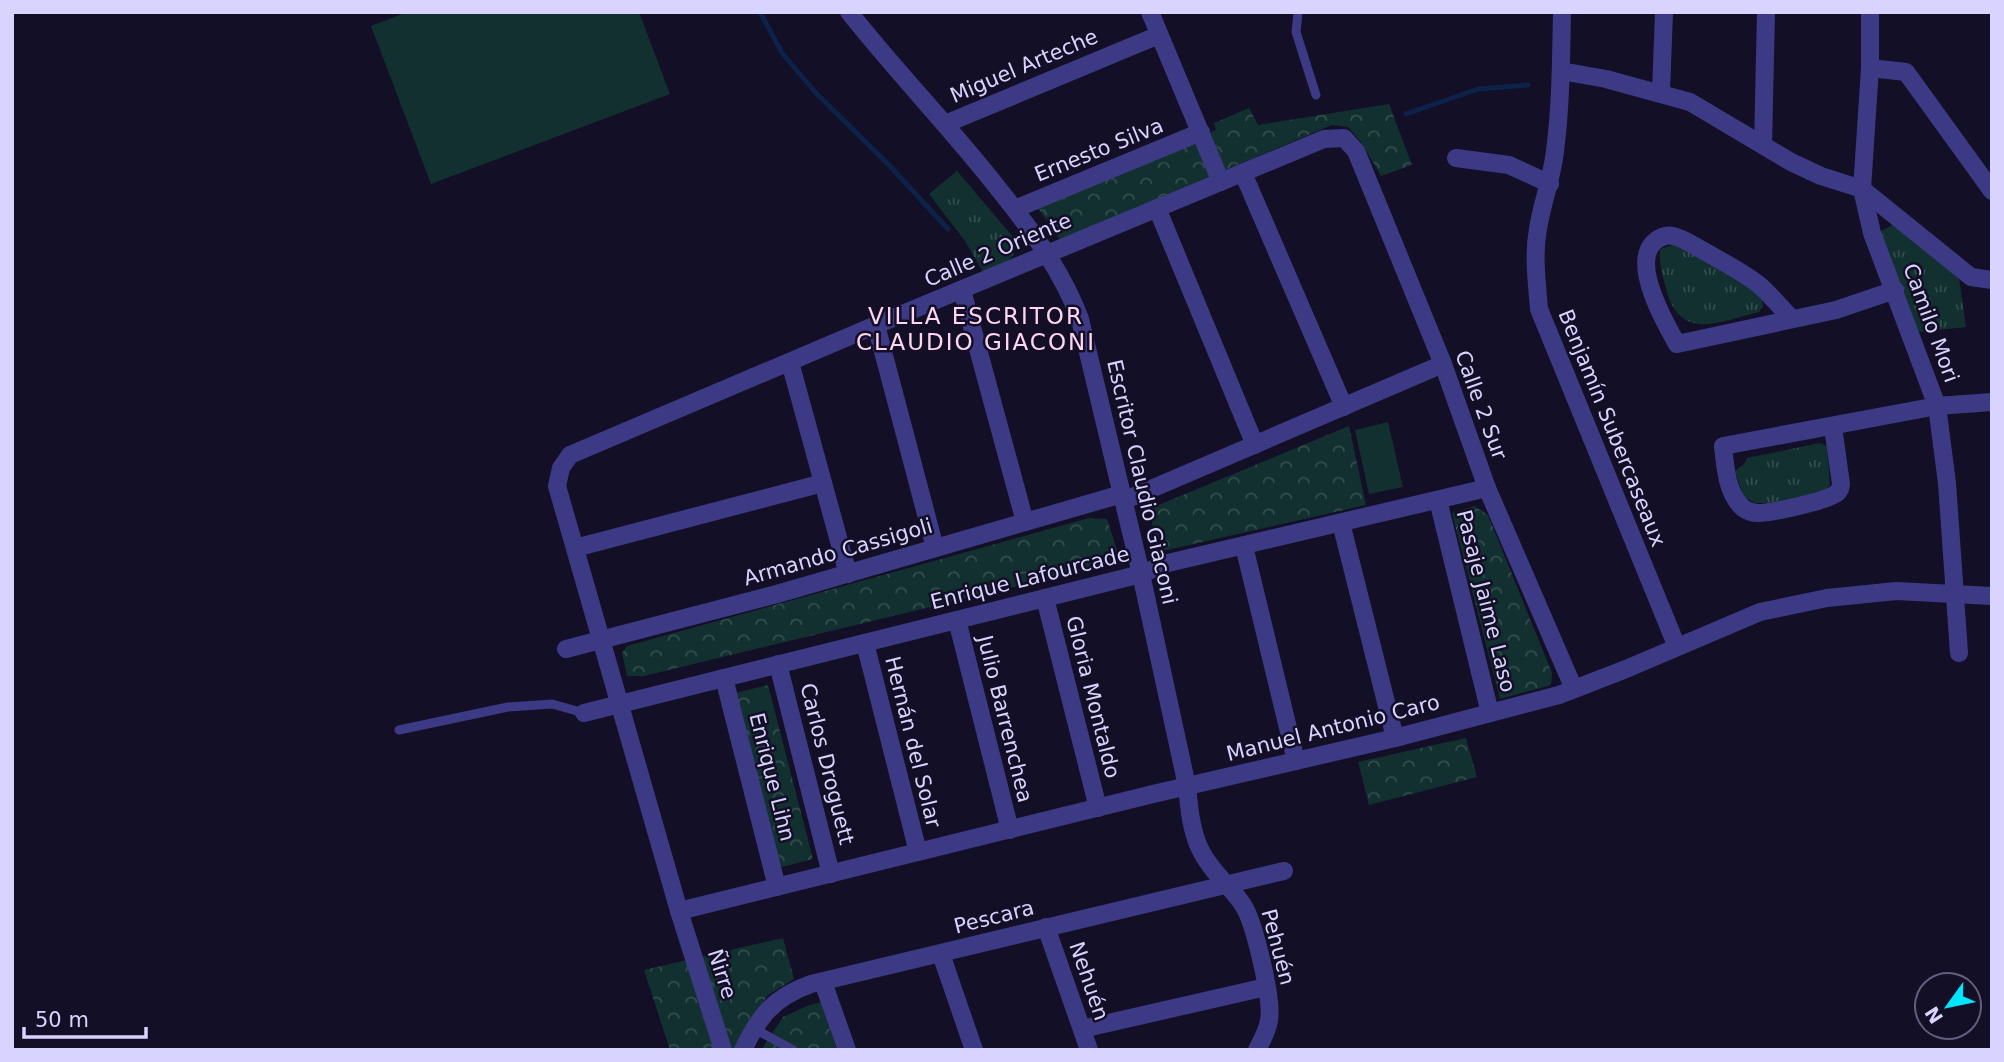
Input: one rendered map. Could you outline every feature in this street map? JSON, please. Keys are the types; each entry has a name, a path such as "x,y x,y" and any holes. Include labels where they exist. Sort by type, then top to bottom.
{"street":[{"name":"Escritor Claudio Giaconi","path":"849,12 1015,209 1048,253 1071,295 1080,319 1141,574 1186,786"},
{"path":"1150,12 1221,182"},
{"name":"Benjamín Subercaseaux","path":"1562,12 1555,151 1538,229 1535,261 1539,309 1677,647"},
{"path":"1661,92 1664,12"},
{"path":"1763,145 1766,12"},
{"name":"Camilo Mori","path":"1870,12 1870,68 1862,189 1872,233 1937,406 1947,483 1959,653"},
{"name":"Miguel Arteche","path":"944,124 1159,34"},
{"path":"1870,68 1906,72 1992,191"},
{"path":"1561,71 1661,92 1690,102 1791,162 1821,176 1862,189 1971,277 1992,280"},
{"name":"Ernesto Silva","path":"1015,209 1200,132"},
{"name":"Calle 2 Oriente","path":"561,468 570,455 876,325 1324,139 1344,138"},
{"name":"Calle 2 Sur","path":"1344,138 1356,151 1443,365 1487,488 1574,689"},
{"path":"1457,158 1509,165 1549,184"},
{"path":"1243,173 1344,407"},
{"path":"1157,208 1255,445"},
{"path":"1792,319 1748,277 1681,238 1667,235 1656,241 1648,250 1648,275 1652,294 1678,344 1836,310 1895,290"},
{"path":"962,290 1025,522"},
{"path":"876,325 935,548"},
{"path":"790,362 848,574"},
{"name":"Armando Cassigoli","path":"566,649 777,594 1025,522 1122,498 1443,365"},
{"path":"1833,427 1840,489 1826,499 1763,512 1749,512 1739,503 1729,482 1723,446 1937,406 1992,402"},
{"name":"Ñirre","path":"561,468 557,486 679,911 723,1050"},
{"path":"575,548 823,483"},
{"name":"Enrique Lafourcade","path":"584,713 1141,574 1168,563 1487,488"},
{"name":"Pasaje Jaime Laso","path":"1438,500 1490,713"},
{"path":"1341,523 1395,738"},
{"path":"1244,546 1296,761"},
{"name":"Manuel Antonio Caro","path":"679,911 1186,786 1395,738 1559,695 1760,612 1827,598 1896,591 1992,596"},
{"name":"Gloria Montaldo","path":"1045,598 1098,808"},
{"name":"Julio Barrenchea","path":"957,620 1010,830"},
{"name":"Hernán del Solar","path":"865,643 918,852"},
{"name":"Carlos Droguett","path":"778,664 831,874"},
{"name":"Enrique Lihn","path":"724,678 777,887"},
{"name":"Pehuén","path":"1186,786 1198,847 1207,863 1239,900 1249,917 1270,1009 1270,1019 1257,1050"},
{"name":"Pescara","path":"743,1050 753,1028 768,1009 787,994 799,989 1284,871"},
{"name":"Nehuén","path":"1046,927 1089,1050"},
{"path":"941,954 974,1050"},
{"path":"824,982 847,1050"},
{"path":"1082,1029 1266,987"}],"lane":[{"path":"1298,12 1296,32 1316,95"},
{"path":"399,730 508,707 552,704 584,713"},
{"path":"753,1028 793,1050"}],"green space":[{"path":"407,12 639,12 670,94 431,184 371,26"},
{"path":"1389,104 1412,165 1381,176 1361,142 1348,127 1332,125 1060,240 1038,208 1216,130 1214,123 1249,108 1258,125"},
{"path":"957,171 1014,238 1015,247 1011,258 983,272 965,241 929,194"},
{"path":"1893,225 1959,278 1966,327 1918,332 1882,238 1881,231"},
{"path":"1676,244 1761,294 1763,306 1759,312 1704,324 1693,323 1682,317 1673,308 1660,260 1660,249"},
{"path":"1388,422 1403,487 1369,494 1355,430"},
{"path":"1349,426 1366,505 1158,552 1149,509"},
{"path":"1820,443 1827,446 1830,485 1823,493 1768,503 1755,503 1744,497 1735,471 1747,458"},
{"path":"1474,506 1488,515 1552,673 1551,685 1500,699 1452,513"},
{"path":"1089,518 1107,519 1119,556 1113,563 644,676 627,676 622,653 627,646"},
{"path":"768,685 813,859 778,868 735,693"},
{"path":"1466,738 1477,777 1369,805 1358,762"},
{"path":"783,938 794,979 767,996 734,1050 670,1050 644,970"},
{"path":"821,1002 837,1050 761,1050 783,1017"}],"waterway":[{"path":"760,12 782,53 815,92 887,163 948,229"},
{"path":"1406,114 1478,89 1528,85"}],"district":[{"name":"VILLA ESCRITOR CLAUDIO GIACONI","path":"976,329"}]}
